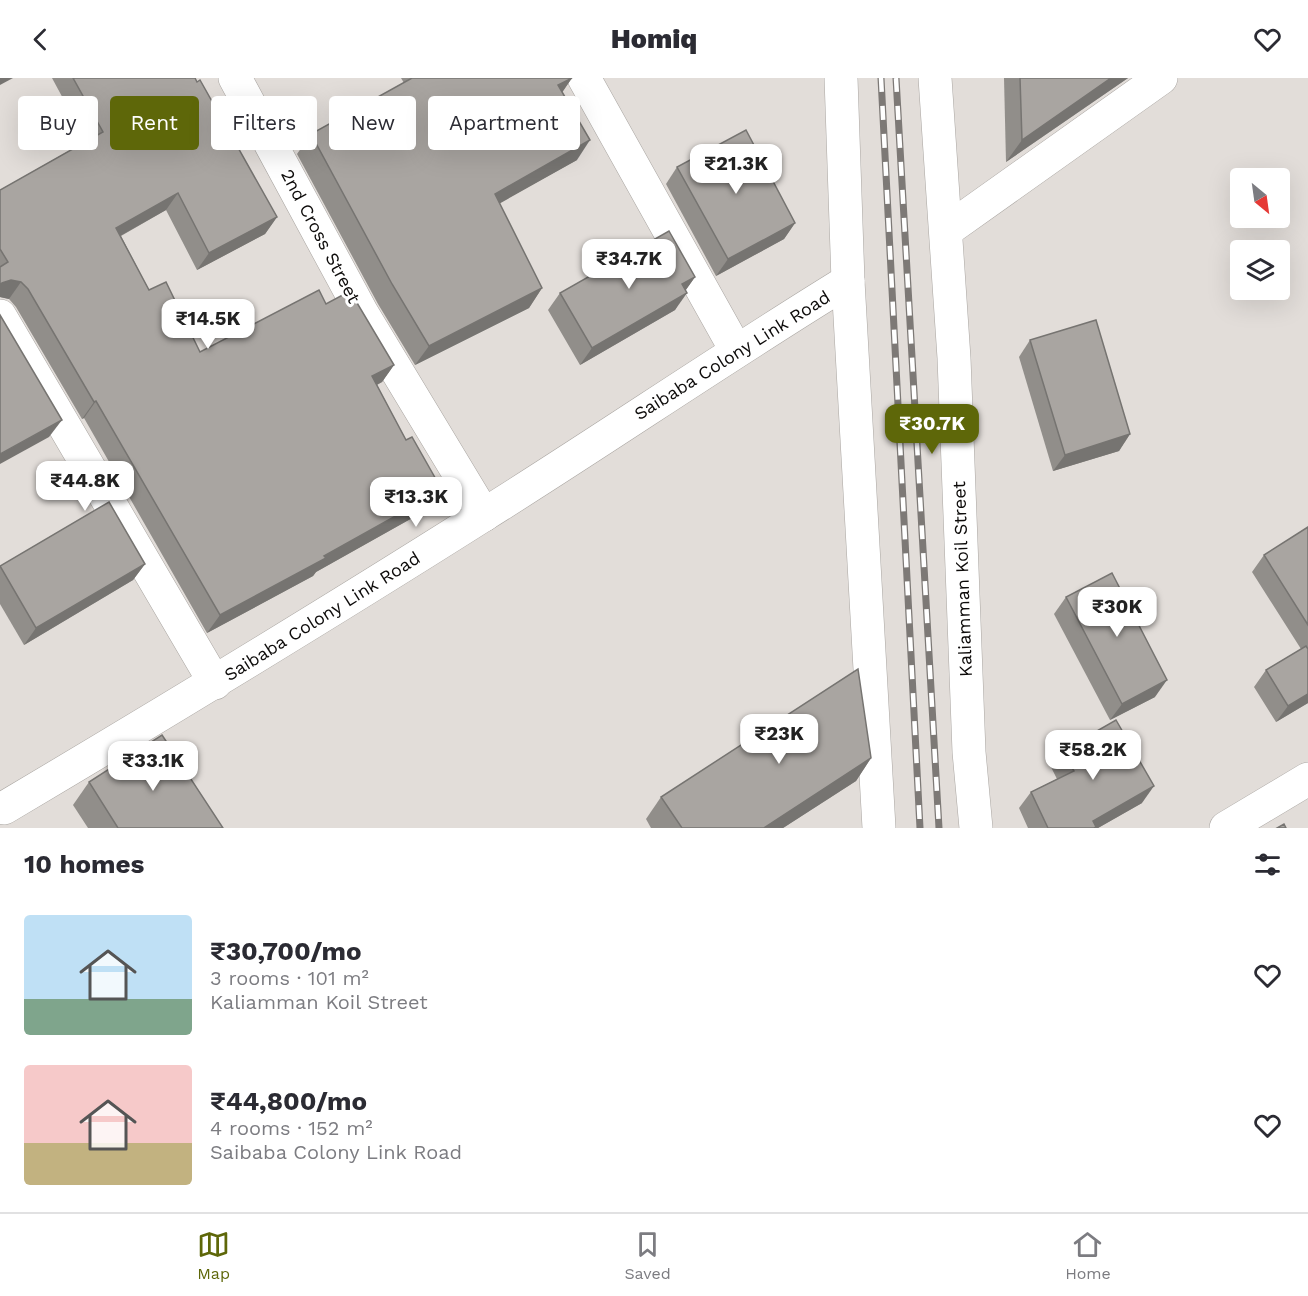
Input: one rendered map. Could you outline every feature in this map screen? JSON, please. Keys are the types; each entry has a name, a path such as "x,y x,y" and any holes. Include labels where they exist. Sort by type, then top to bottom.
{"street":[{"name":"2nd Cross Street","path":"235,78 362,313 484,515"},
{"path":"584,78 736,350"},
{"path":"841,78 848,281 879,828"},
{"name":"Kaliamman Koil Street","path":"935,78 947,230 969,752 976,828"},
{"path":"947,230 1161,78"},
{"name":"Saibaba Colony Link Road","path":"7,813 484,515 736,350 848,281"},
{"path":"0,316 215,683"},
{"path":"1226,828 1308,779"}],"building":[{"path":"73,78 195,78 197,82 200,80 211,100 211,150 239,150 277,217 209,253 178,193 116,228 149,290 166,282 200,352 319,290 326,304 350,291 394,365 372,376 406,440 412,437 442,490 324,556 326,558 220,615 28,289 21,282 11,280 0,285 0,267 8,262 0,249 0,190 71,150 98,150 98,135 103,132 98,123 98,96 83,96"},
{"path":"412,78 572,78 558,85 564,96 428,96 428,150 572,150 495,194 542,288 429,346 392,284 317,145 317,131 329,124 329,150 416,150 416,96 380,96"},
{"path":"1020,78 1111,78 1022,140"},
{"path":"580,123 590,140 580,146"},
{"path":"746,130 795,223 728,259 677,167"},
{"path":"669,231 695,277 682,284 687,293 592,348 560,293"},
{"path":"0,315 62,420 0,454"},
{"path":"1096,320 1130,434 1065,455 1030,340"},
{"path":"109,502 145,564 36,628 0,566"},
{"path":"1308,527 1308,625 1264,555"},
{"path":"1112,573 1167,680 1122,704 1066,597"},
{"path":"1306,646 1308,649 1308,694 1288,706 1266,670"},
{"path":"858,669 871,758 764,828 682,828 661,797"},
{"path":"1116,720 1154,786 1093,821 1096,827 1094,828 1048,828 1031,792 1074,771 1062,751"},
{"path":"162,735 223,828 118,828 89,782"}],"railway":[{"path":"881,78 920,828"},
{"path":"896,78 939,828"}]}
